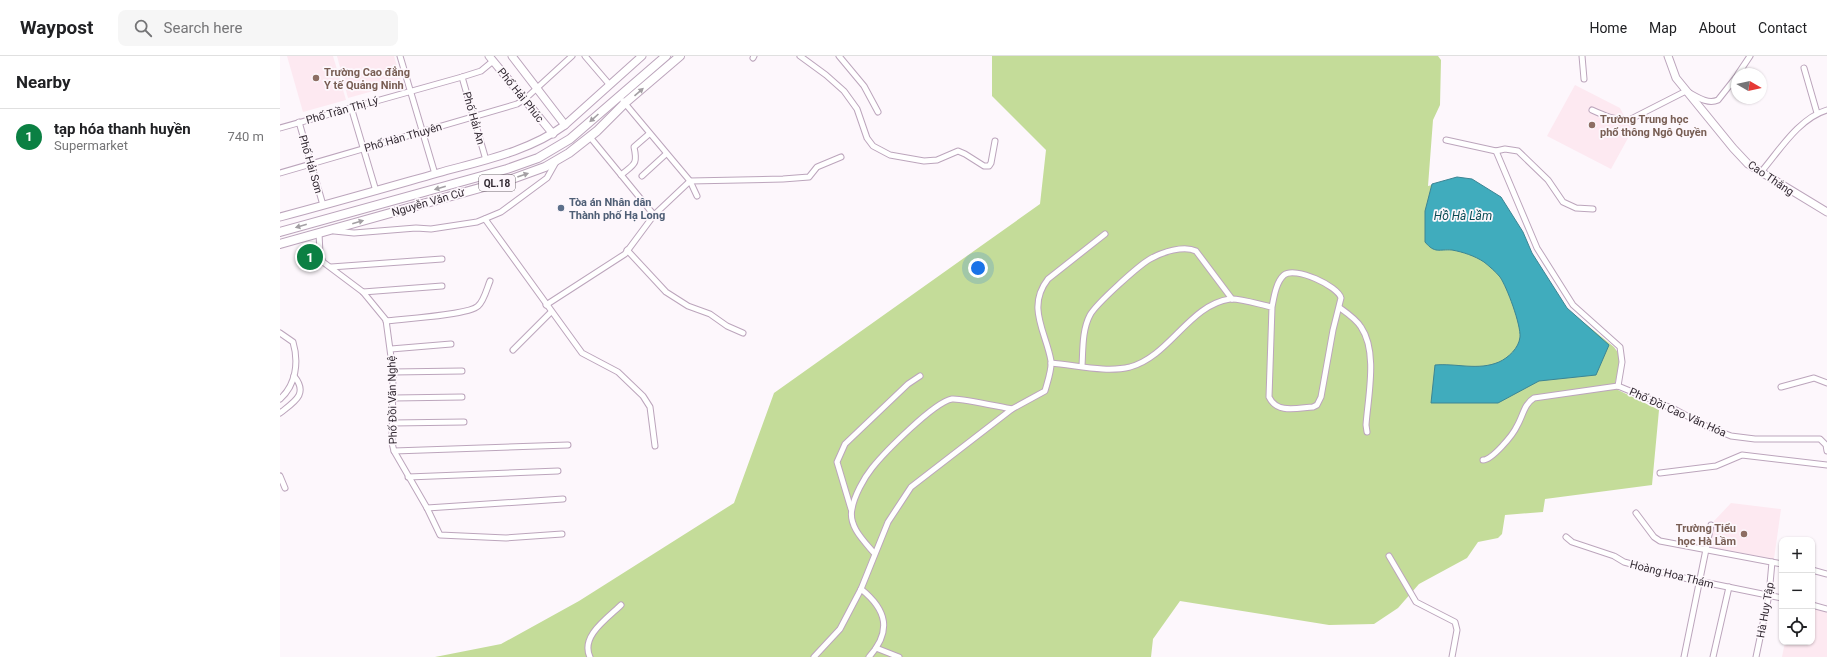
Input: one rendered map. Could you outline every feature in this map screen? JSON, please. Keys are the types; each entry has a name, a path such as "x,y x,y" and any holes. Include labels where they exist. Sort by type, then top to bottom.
{"main road":[{"name":"Nguyễn Văn Cừ","path":"280,232 507,169 538,158 570,139 666,56"},
{"name":"Nguyễn Văn Cừ","path":"280,244 512,179 545,167 590,137 625,103 680,56"}],"street":[{"path":"400,56 436,174"},
{"name":"Phố Hải Phúc","path":"512,56 565,125"},
{"path":"525,99 536,87 572,56"},
{"path":"585,56 609,84"},
{"path":"280,217 486,160 528,146 553,134 565,125 642,56"},
{"path":"800,56 826,75 844,91 857,109 869,142 890,155 931,161 958,151 966,154 984,166 989,166 991,163 995,141"},
{"path":"839,56 864,86 878,112"},
{"path":"1582,56 1584,79"},
{"name":"Cao Thắng","path":"1668,56 1676,78 1733,148 1748,164 1827,212"},
{"path":"1742,68 1750,56"},
{"name":"Phố Trần Thị Lý","path":"280,128 481,71 491,58"},
{"name":"Phố Hải Phúc","path":"491,58 553,134"},
{"path":"1804,68 1817,113"},
{"name":"Phố Hải An","path":"462,77 486,160"},
{"path":"1592,110 1608,118 1629,120 1686,91 1707,101 1718,100 1731,84"},
{"path":"619,96 649,134 690,181 697,196"},
{"name":"Phố Hàn Thuyên","path":"280,173 517,104 525,99"},
{"path":"351,107 376,191"},
{"path":"1761,172 1796,131 1817,113 1827,110"},
{"name":"Phố Hải Sơn","path":"299,122 323,205"},
{"path":"621,175 636,163 637,157 634,147 649,134"},
{"path":"590,137 654,215"},
{"path":"1446,140 1496,151 1505,149 1518,151 1548,180 1563,202 1576,208 1593,209"},
{"path":"1483,460 1489,459 1511,435 1526,406 1534,398 1618,386 1622,362 1620,347 1573,305 1537,248 1496,151"},
{"path":"642,176 666,154"},
{"path":"546,305 595,274 627,250 654,215 690,181 783,180 809,177 817,167 841,157"},
{"path":"329,230 354,233 416,228 431,229 477,222 501,212 547,178 557,160"},
{"path":"485,219 582,353 618,372 643,396 650,407 655,446"},
{"name":"Phố Đồi Văn Nghệ","path":"319,233 320,254 323,262 363,292 386,321 393,372 394,398 391,435 394,451 427,508 440,536 506,538 562,534"},
{"path":"814,657 840,629 861,589 874,553 888,522 911,487 1012,409 1046,391 1051,363 1037,308 1041,288 1048,280 1105,234"},
{"path":"1082,366 1086,328 1096,306 1150,259 1181,248 1189,248 1196,252 1232,299"},
{"path":"627,250 666,292 688,306 710,314 727,326 742,333"},
{"path":"331,267 442,259"},
{"path":"1294,272 1302,273 1337,290 1341,298 1340,308 1333,330 1320,401 1313,407 1283,409 1276,407 1269,397 1272,307 1280,279 1285,274 1294,272"},
{"path":"386,321 454,313 478,307 490,281"},
{"path":"363,292 442,286"},
{"path":"1051,363 1118,369 1131,367 1155,353 1203,311 1220,302 1232,299 1272,307"},
{"path":"1340,308 1360,325 1368,343 1370,362 1366,425 1368,432"},
{"path":"513,350 551,312"},
{"path":"280,333 293,342 296,362 291,385 280,399"},
{"path":"391,349 451,344"},
{"path":"393,372 462,371"},
{"path":"280,414 296,400 299,395 300,385 294,376"},
{"path":"874,553 852,523 852,509 837,462 844,444 908,384 920,376"},
{"path":"1781,387 1814,378 1827,383"},
{"name":"Phố Đồi Cao Văn Hóa","path":"1618,386 1676,410 1706,426 1731,436 1755,439 1820,439 1826,445 1827,451"},
{"path":"394,398 462,397"},
{"path":"852,509 860,488 872,468 901,436 938,407 952,399 1012,409"},
{"path":"393,423 464,422"},
{"path":"394,451 568,445"},
{"path":"1660,473 1716,466 1742,456 1827,465"},
{"path":"408,477 558,471"},
{"path":"280,476 285,488"},
{"path":"427,508 563,499"},
{"path":"1636,513 1657,539 1779,563"},
{"path":"1684,657 1711,525"},
{"name":"Hoàng Hoa Thám","path":"1566,537 1572,542 1614,556 1624,562 1700,582 1779,597"},
{"path":"1390,556 1416,602 1455,622 1457,630 1452,657"},
{"name":"Hà Huy Tập","path":"1756,657 1769,595 1772,562"},
{"path":"1815,571 1827,574"},
{"path":"1713,657 1729,587"},
{"path":"861,589 872,598 884,619 884,630 876,648 869,657"},
{"path":"590,657 587,648 590,636 621,605"},
{"path":"1815,606 1827,609"},
{"path":"876,648 899,657"}],"shaded area":[{"name":"Trường Cao đẳng Y tế Quảng Ninh","path":"287,56 333,56 346,100 303,112"},
{"path":"337,56 394,56 402,83 348,98"},
{"name":"Trường Trung học phổ thông Ngô Quyền","path":"1575,85 1620,108 1627,122 1633,129 1611,169 1547,136"},
{"name":"Trường Tiểu học Hà Lầm","path":"1731,503 1781,509 1774,559 1709,547 1714,521"},
{"path":"1815,609 1827,611 1827,657 1782,657 1784,645 1815,645"}],"green space":[{"path":"992,56 1438,56 1441,60 1440,105 1433,120 1428,186 1457,179 1534,258 1566,308 1614,347 1621,357 1614,388 1659,410 1652,485 1545,499 1543,512 1505,515 1502,534 1498,538 1478,542 1467,558 1419,584 1398,608 1374,624 1329,625 1180,601 1153,639 1151,657 435,657 501,644 579,601 734,503 774,393 1040,204 1046,150 992,96"}],"water":[{"name":"Hồ Hà Lầm","path":"1457,177 1472,179 1501,197 1523,232 1532,253 1567,308 1609,345 1596,375 1539,381 1498,403 1431,403 1435,365 1491,365 1499,362 1509,355 1518,345 1520,337 1520,331 1513,306 1503,282 1497,273 1484,262 1473,256 1452,250 1435,250 1428,246 1425,242 1425,211 1432,184"}],"place":[{"name":"Trường Cao đẳng Y tế Quảng Ninh","path":"316,78"},
{"name":"Trường Trung học phổ thông Ngô Quyền","path":"1592,125"},
{"name":"Tòa án Nhân dân Thành phố Hạ Long","path":"561,208"},
{"name":"tạp hóa thanh huyền","path":"310,257"},
{"name":"Trường Tiểu học Hà Lầm","path":"1744,534"}]}
